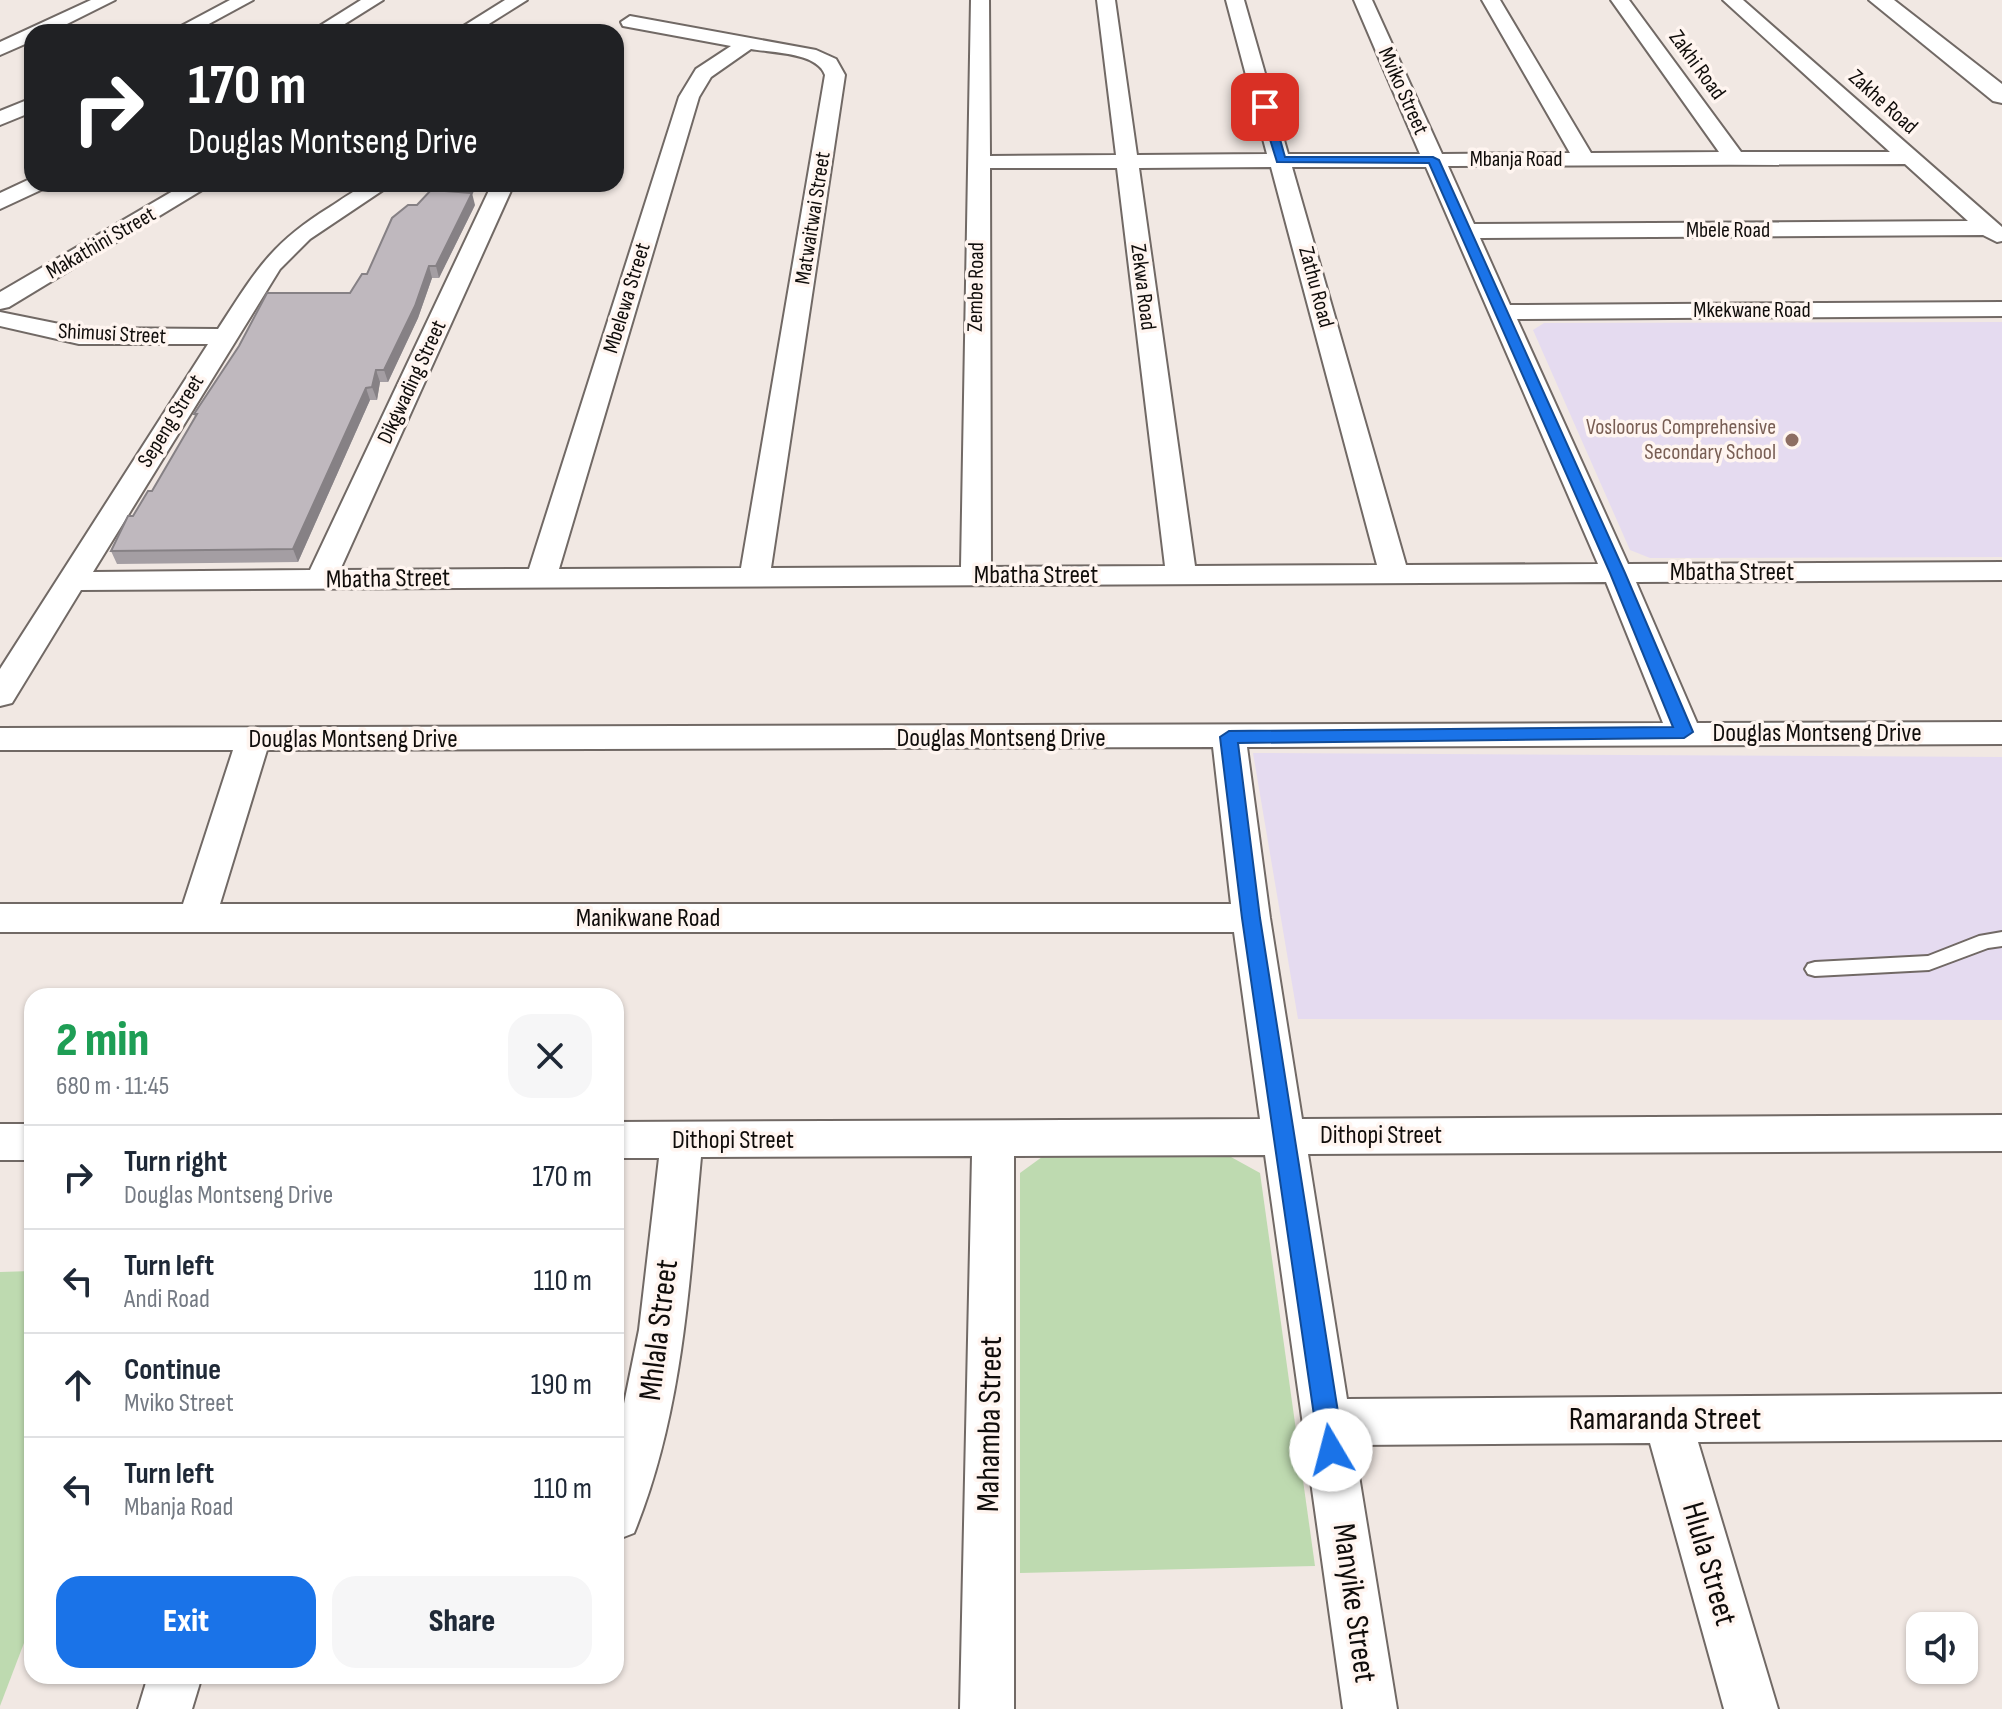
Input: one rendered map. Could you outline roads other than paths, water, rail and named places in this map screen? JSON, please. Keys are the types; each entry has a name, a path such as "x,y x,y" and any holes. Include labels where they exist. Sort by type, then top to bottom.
{"street":[{"path":"54,24 106,0"},
{"path":"195,24 244,0"},
{"path":"333,24 374,0"},
{"path":"477,24 518,0"},
{"name":"Zembe Road","path":"976,575 980,0"},
{"name":"Zekwa Road","path":"1106,0 1181,574"},
{"name":"Zathu Road","path":"1235,0 1394,574"},
{"name":"Mviko Street","path":"1363,0 1617,573 1684,732"},
{"path":"1491,0 1584,159"},
{"name":"Zakhi Road","path":"1620,0 1735,159"},
{"name":"Zakhe Road","path":"1732,0 1996,234"},
{"path":"1880,0 2002,96"},
{"path":"624,26 652,7"},
{"name":"Matwaitwai Street","path":"624,27 819,57 831,63 835,75 755,576"},
{"path":"0,49 24,38"},
{"name":"Mbelewa Street","path":"542,577 689,97 703,73 746,44"},
{"path":"0,119 24,108"},
{"name":"Mbanja Road","path":"978,162 1910,158"},
{"path":"0,202 24,190"},
{"name":"Makathini Street","path":"0,302 187,192"},
{"name":"Sepeng Street","path":"0,695 271,265 290,243 369,192"},
{"name":"Dikgwading Street","path":"321,579 499,192"},
{"name":"Mbele Road","path":"1466,231 1996,234"},
{"name":"Mkekwane Road","path":"1502,312 2002,309"},
{"name":"Shimusi Street","path":"0,319 79,336 225,337"},
{"name":"Mbatha Street","path":"70,581 2002,571"},
{"name":"Douglas Montseng Drive","path":"0,739 2002,733"},
{"name":"Manyike Street","path":"1229,737 1251,918 1370,1709"},
{"path":"197,919 253,739"},
{"name":"Manikwane Road","path":"0,918 1251,918"},
{"name":"Dithopi Street","path":"624,1140 2002,1133"},
{"name":"Mahamba Street","path":"987,1709 993,1138"},
{"name":"Mhlala Street","path":"624,1494 639,1454 653,1394 682,1140"},
{"path":"0,1142 24,1142"},
{"name":"Ramaranda Street","path":"1327,1422 2002,1417"},
{"name":"Hlula Street","path":"1667,1419 1751,1709"},
{"path":"165,1709 173,1684"}],"lane":[{"path":"1815,969 1929,963 1986,941 2002,939"}],"place":[{"name":"Vosloorus Comprehensive Secondary School","path":"1792,440"}]}
